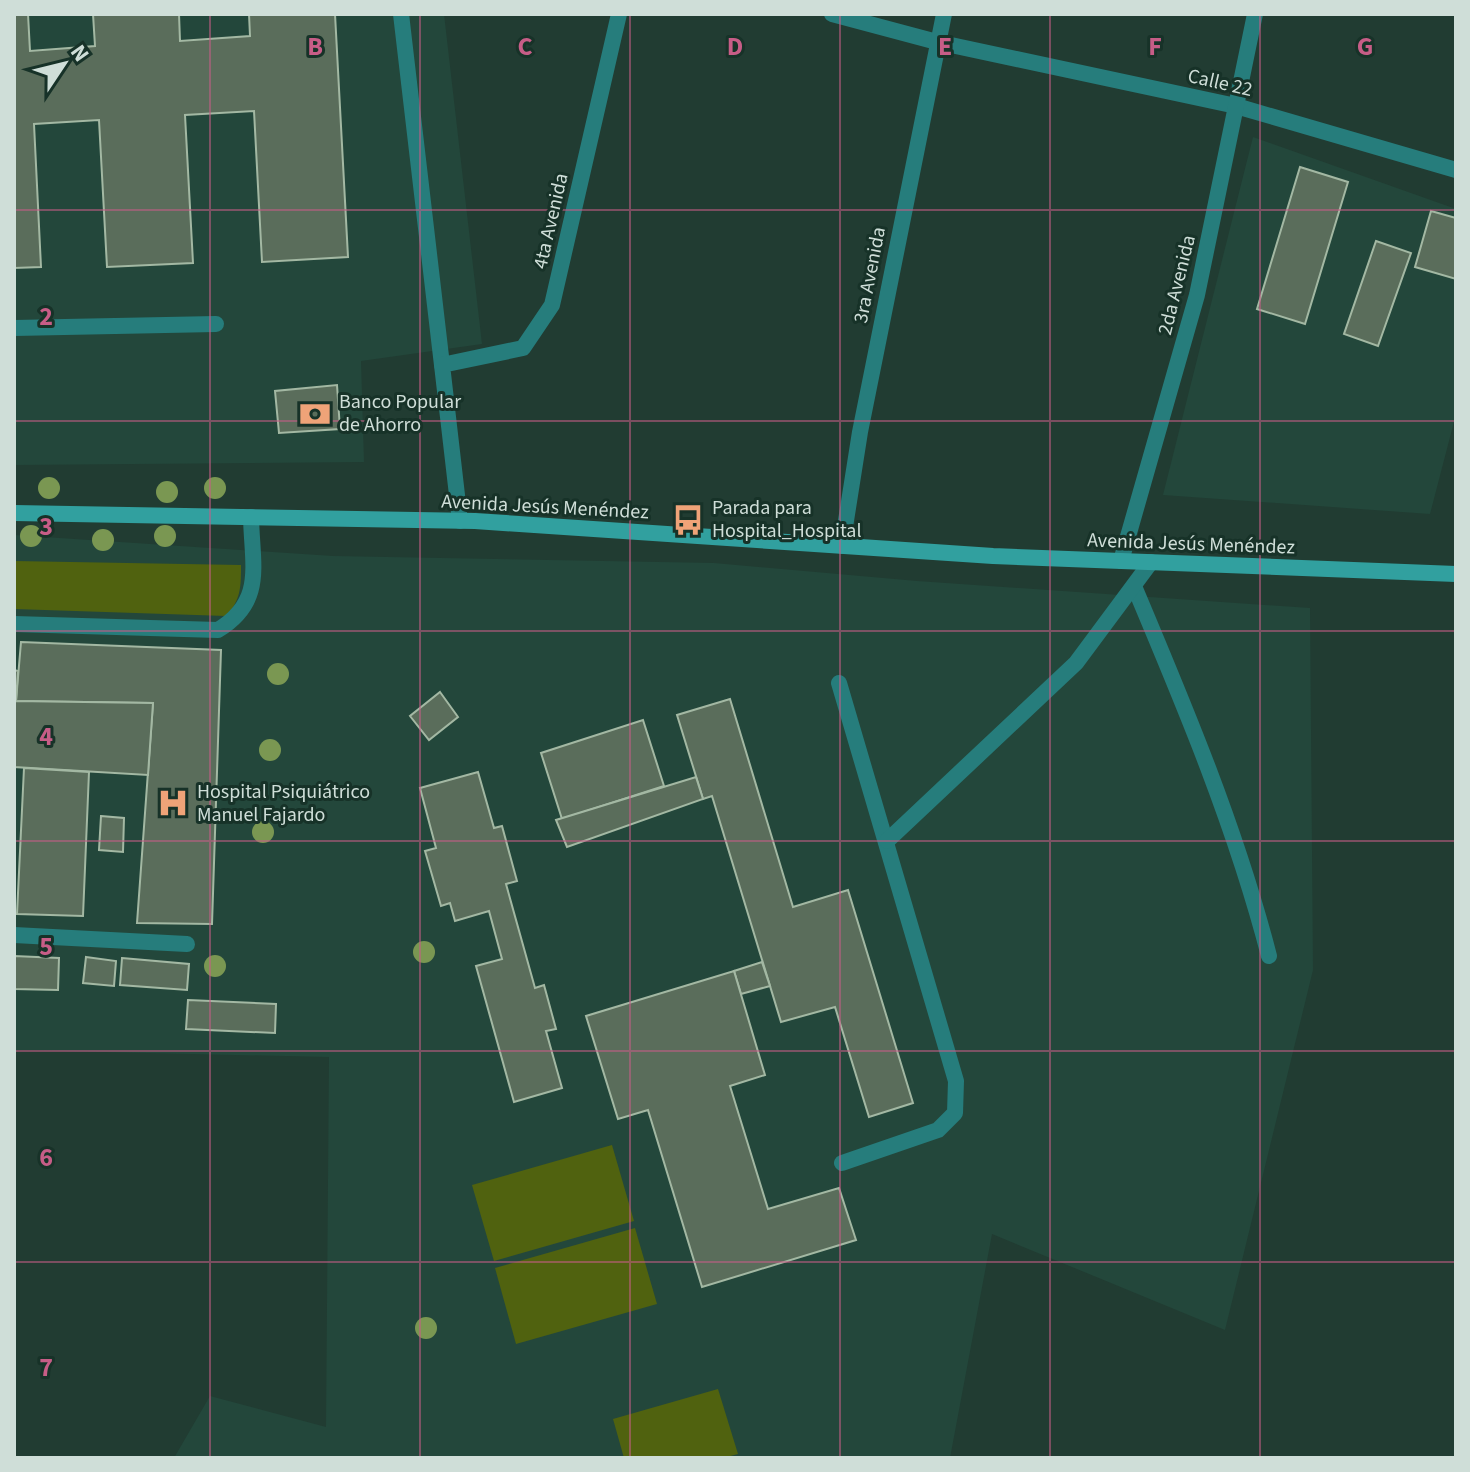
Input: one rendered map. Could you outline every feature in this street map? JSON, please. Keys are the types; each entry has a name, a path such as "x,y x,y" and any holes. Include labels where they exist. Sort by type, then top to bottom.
{"main road":[{"name":"Avenida Jesús Menéndez","path":"14,513 460,521 1121,561 1456,574"}],"street":[{"path":"401,14 460,521"},
{"name":"4ta Avenida","path":"442,365 523,348 552,305 619,14"},
{"name":"Calle 22","path":"832,14 937,42 1236,106 1456,170"},
{"name":"3ra Avenida","path":"842,546 860,432 944,14"},
{"name":"2da Avenida","path":"1121,561 1197,295 1255,14"},
{"path":"14,328 216,324"},
{"path":"14,624 218,630 246,608 253,590 251,517"},
{"path":"887,841 1076,663 1151,562"},
{"path":"1134,586 1199,743 1249,880 1269,956"},
{"path":"839,683 956,1081 955,1113 938,1130 842,1163"},
{"path":"14,935 187,944"}],"shaded area":[{"path":"14,14 444,14 482,344 361,361 364,462 14,465"},
{"path":"1253,137 1456,209 1456,414 1430,514 1163,495"},
{"path":"14,535 333,556 714,563 917,581 1310,608 1313,970 1225,1330 992,1234 950,1458 174,1458 210,1396 326,1427 329,1057 14,1050"}],"green space":[{"path":"14,561 241,565 240,586 235,604 226,616 14,609"},
{"path":"612,1145 634,1221 494,1261 472,1185"},
{"path":"635,1228 657,1304 516,1344 495,1268"},
{"path":"718,1389 738,1454 723,1458 624,1458 613,1419"}],"building":[{"path":"14,14 28,14 30,51 95,46 93,14 179,14 180,41 250,36 249,14 335,14 348,257 262,262 254,111 185,115 193,263 107,267 99,120 34,124 41,267 14,268"},
{"path":"1300,167 1348,182 1305,324 1257,309"},
{"path":"1431,211 1456,218 1456,279 1415,267"},
{"path":"1376,241 1411,253 1378,346 1344,334"},
{"path":"337,385 340,429 279,433 275,391"},
{"path":"21,642 221,650 212,924 137,923 153,703 16,701"},
{"path":"14,670 18,671 16,701 153,703 148,775 14,767"},
{"path":"440,692 458,717 429,740 410,716"},
{"path":"730,699 793,907 848,890 913,1103 869,1117 835,1007 781,1022 712,796 703,799 677,715"},
{"path":"643,720 664,786 562,819 541,753"},
{"path":"24,768 89,772 83,916 17,914"},
{"path":"478,772 494,828 502,826 517,881 506,884 535,988 544,985 556,1029 546,1031 562,1088 514,1102 476,966 502,959 489,911 455,921 450,903 441,906 425,851 436,848 420,788"},
{"path":"696,777 703,799 567,847 556,820"},
{"path":"101,816 124,818 123,852 99,850"},
{"path":"14,956 59,958 58,990 14,989"},
{"path":"86,957 116,961 114,986 83,983"},
{"path":"122,958 189,964 187,990 120,985"},
{"path":"762,962 770,986 741,994 734,971"},
{"path":"734,971 765,1075 730,1086 768,1209 839,1188 856,1240 702,1287 648,1110 618,1119 586,1016"},
{"path":"188,1000 276,1004 275,1033 186,1029"}],"place":[{"name":"Banco Popular de Ahorro","path":"315,414"},
{"name":"Parada para Hospital_Hospital","path":"688,520"},
{"name":"Hospital Psiquiátrico Manuel Fajardo","path":"173,803"}]}
